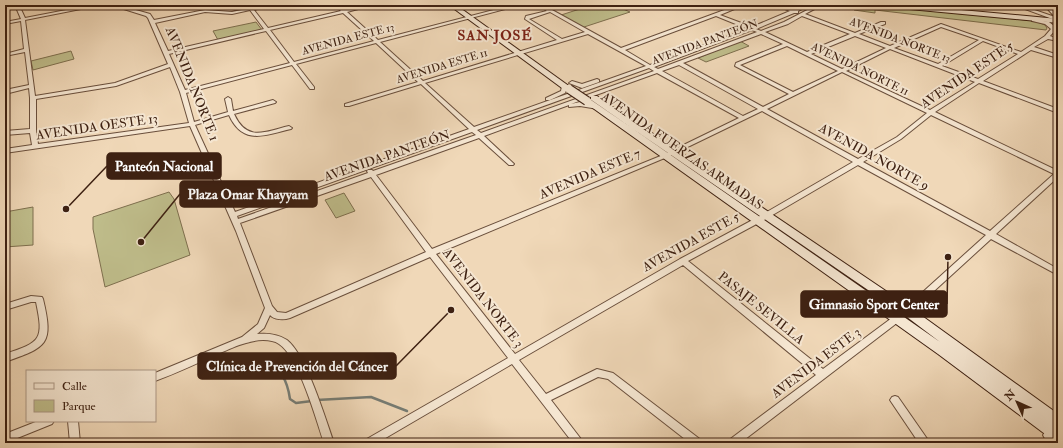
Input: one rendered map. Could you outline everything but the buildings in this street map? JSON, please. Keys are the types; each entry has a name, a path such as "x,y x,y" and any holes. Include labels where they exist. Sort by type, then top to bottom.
{"main road":[{"name":"AVENIDA FUERZAS ARMADAS","path":"452,5 525,52 668,154 762,218 907,311 947,348"},
{"name":"AVENIDA FUERZAS ARMADAS","path":"459,5 474,18"},
{"path":"888,5 1032,19 1058,20"},
{"name":"AVENIDA FUERZAS ARMADAS","path":"762,218 895,319 947,348"},
{"path":"947,348 1058,422"},
{"path":"947,348 1058,435"}],"street":[{"path":"17,5 23,19 32,86 35,148"},
{"path":"5,23 99,5"},
{"name":"AVENIDA NORTE 1","path":"113,5 148,15 152,22 183,92 192,124 235,218 269,308"},
{"path":"192,5 251,9"},
{"path":"152,22 205,11 232,13 270,5"},
{"path":"337,5 378,41 479,136 512,164"},
{"path":"167,53 372,5"},
{"name":"AVENIDA ESTE 13","path":"183,92 378,41 474,18 518,5"},
{"path":"540,5 742,118"},
{"path":"621,50 742,5"},
{"path":"776,5 796,12"},
{"name":"AVENIDA PANTEÓN","path":"235,218 368,167 517,115 753,29 796,12 808,5"},
{"name":"AVENIDA PANTEÓN","path":"235,218 373,174 523,120 761,32 803,15 820,5"},
{"path":"1016,5 1058,20"},
{"path":"1046,5 1058,20"},
{"path":"251,9 312,88"},
{"path":"551,11 527,19 562,41"},
{"path":"1039,13 1052,12 1058,15"},
{"path":"1032,19 1038,17 1039,13"},
{"name":"AVENIDA NORTE 11","path":"717,15 761,32 1058,174"},
{"name":"AVENIDA NORTE 13","path":"803,15 1058,111"},
{"path":"1032,19 1047,23 1054,30"},
{"path":"806,54 882,22"},
{"name":"AVENIDA ESTE 5","path":"368,443 513,358 683,261 762,218 857,161 899,138 930,113 1047,37 1058,24"},
{"name":"AVENIDA ESTE 7","path":"269,308 274,315 287,316 431,253 668,154 840,71 941,25 982,40"},
{"name":"AVENIDA ESTE 11","path":"347,105 589,32"},
{"path":"1047,37 1058,40"},
{"path":"938,66 982,40 1022,53"},
{"path":"786,45 738,64 737,66 792,94"},
{"path":"1031,48 1058,57"},
{"path":"5,55 26,50"},
{"name":"AVENIDA NORTE 9","path":"679,63 1058,272"},
{"path":"33,98 116,84 171,65"},
{"name":"AVENIDA PANTEÓN","path":"517,115 559,94 571,86 582,86 623,73 634,73"},
{"name":"AVENIDA PANTEÓN","path":"523,120 576,104 594,102 600,94 640,77"},
{"path":"5,92 32,86"},
{"path":"228,99 236,126 243,133 252,135 289,128"},
{"name":"AVENIDA OESTE 13","path":"5,151 35,148 192,124 273,102"},
{"path":"5,133 33,131"},
{"name":"AVENIDA NORTE 3","path":"368,167 431,253 579,443"},
{"name":"AVENIDA ESTE 3","path":"732,443 907,311 1058,174"},
{"name":"PASAJE SEVILLA","path":"683,261 823,375"},
{"path":"5,307 30,299 39,299 46,331 43,340 37,345 5,358"},
{"path":"156,377 245,339 262,326 269,308"},
{"path":"907,311 955,342 1058,416"},
{"path":"895,319 1058,443"},
{"path":"245,339 263,337 274,338 285,342 299,366 329,443"},
{"path":"545,399 597,373 604,373 698,443"},
{"path":"894,400 925,443"},
{"path":"6,439 47,422"},
{"path":"73,422 75,443"}],"green space":[{"path":"585,5 614,5 630,12 581,28 558,16 586,7"},
{"path":"840,5 870,5 1035,21 1045,25 1047,28 1046,30 875,10 875,13 854,10 854,8"},
{"path":"256,22 262,30 218,40 213,31"},
{"path":"740,41 749,46 706,62 698,58"},
{"path":"71,51 74,59 33,70 31,61"},
{"path":"169,192 174,199 190,255 105,287 93,229 93,217"},
{"path":"344,193 355,211 336,218 325,200"},
{"path":"33,207 33,245 5,247 5,212"}],"waterway":[{"path":"221,359 246,358 267,362 282,374 287,385 290,399 296,403 312,401"},
{"path":"317,400 371,397 407,411"}],"place":[{"name":"Panteón Nacional","path":"66,209"},
{"name":"Plaza Omar Khayyam","path":"141,242"},
{"name":"Gimnasio Sport Center","path":"948,257"},
{"name":"Clínica de Prevención del Cáncer","path":"451,310"}],"district":[{"name":"SAN JOSÉ","path":"495,35"}]}
